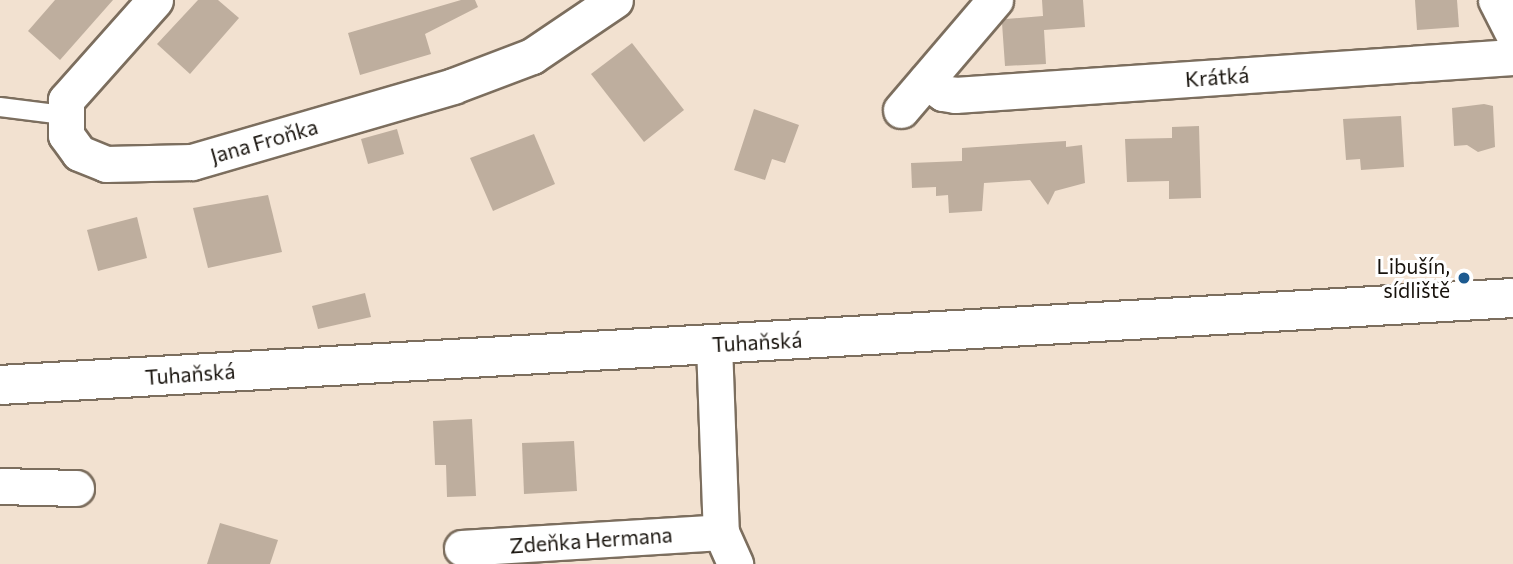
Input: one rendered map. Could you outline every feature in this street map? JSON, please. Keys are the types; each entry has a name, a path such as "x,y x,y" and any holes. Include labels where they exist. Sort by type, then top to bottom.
{"street":[{"path":"63,115 75,87 155,0"},
{"name":"Jana Froňka","path":"63,115 66,135 79,153 106,164 192,162 453,86 532,56 615,0"},
{"path":"901,110 995,0"},
{"path":"1496,0 1513,33"},
{"name":"Krátká","path":"926,80 943,93 955,95 1513,58"},
{"name":"Tuhaňská","path":"0,386 1513,298"},
{"path":"714,345 721,532 735,564"},
{"path":"0,486 76,488"},
{"name":"Zdeňka Hermana","path":"461,548 721,532"}],"lane":[{"path":"0,107 63,115"}],"building":[{"path":"55,0 113,0 60,60 28,31"},
{"path":"198,0 218,0 239,18 190,74 157,44"},
{"path":"461,0 475,0 478,7 425,34 431,54 360,75 348,33"},
{"path":"1042,0 1083,0 1085,27 1044,30 1046,64 1005,66 1002,23 1006,19 1043,16"},
{"path":"1415,0 1457,0 1459,27 1417,30"},
{"path":"632,43 684,110 644,142 591,74"},
{"path":"1484,104 1493,106 1495,147 1478,152 1467,145 1454,146 1452,108"},
{"path":"754,109 799,125 785,163 772,159 765,180 734,170"},
{"path":"1401,116 1404,167 1361,170 1360,159 1346,160 1343,119"},
{"path":"1199,126 1201,198 1169,199 1169,181 1127,182 1125,139 1172,138 1172,127"},
{"path":"397,129 404,154 368,164 361,139"},
{"path":"534,134 555,184 493,211 470,158"},
{"path":"1066,141 1066,147 1082,145 1085,183 1055,191 1048,205 1030,180 984,183 982,211 949,213 948,195 936,196 936,187 912,188 911,163 962,161 962,148"},
{"path":"268,195 282,252 208,268 193,208"},
{"path":"137,217 147,258 98,271 87,230"},
{"path":"365,293 371,317 318,329 312,306"},
{"path":"472,419 476,496 447,497 446,465 435,465 433,421"},
{"path":"574,441 577,491 524,494 522,443"},
{"path":"220,523 278,540 270,564 207,564"}],"place":[{"name":"Libušín, sídliště","path":"1464,278"}]}
